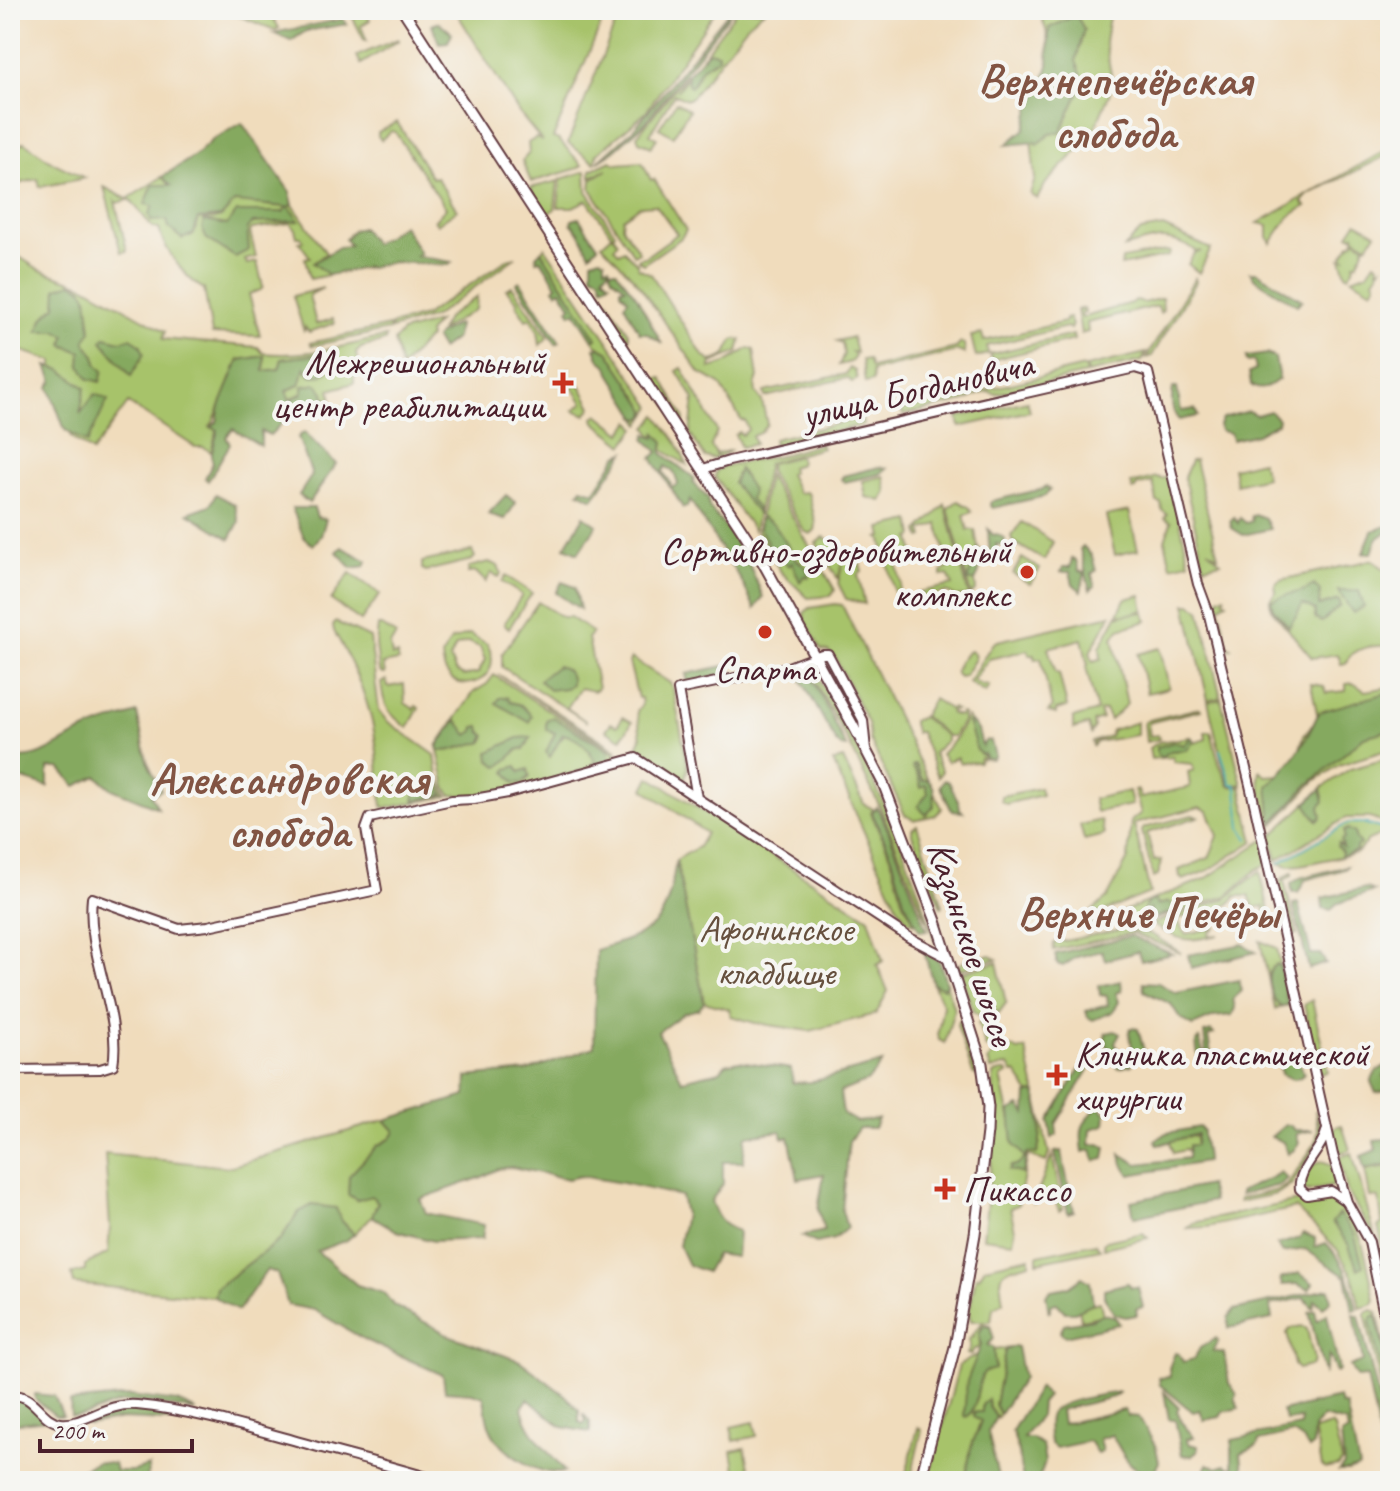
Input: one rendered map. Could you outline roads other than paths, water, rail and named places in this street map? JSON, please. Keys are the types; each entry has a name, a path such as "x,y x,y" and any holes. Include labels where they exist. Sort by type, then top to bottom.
{"main road":[{"name":"Казанское шоссе","path":"403,10 755,550 866,750 901,827 948,958 982,1064 987,1132 958,1332 920,1481"}],"street":[{"name":"улица Богдановича","path":"703,469 739,458 1119,371 1145,369 1152,381 1202,598 1208,611 1256,811 1327,1128"},
{"path":"697,798 678,690 788,667 816,657"},
{"path":"10,1070 100,1069 113,1065 115,1052 109,1011 94,948 92,898 168,927 188,929 377,890 367,836 370,818 452,800 499,795 636,758 910,938 948,958"},
{"path":"680,787 692,777"},
{"path":"1327,1128 1324,1139 1299,1178 1300,1189 1307,1195 1331,1191 1337,1187 1339,1177"},
{"path":"1327,1128 1347,1202 1369,1242 1390,1344"},
{"path":"1311,1160 1326,1157 1336,1165"},
{"path":"1331,1191 1347,1202"},
{"path":"10,1396 26,1397 57,1423 79,1421 115,1406 135,1405 219,1420 440,1481"}],"waterway":[{"path":"1220,750 1231,784 1235,784 1237,789 1241,827 1248,839"},
{"path":"1279,863 1348,823 1363,823 1390,831"}],"place":[{"name":"Межрешиональный центр реабилитации","path":"563,383"},
{"name":"Сортивно-оздоровительный комплекс","path":"1027,572"},
{"name":"Спарта","path":"765,632"},
{"name":"Клиника пластической хирургии","path":"1057,1075"},
{"name":"Пикассо","path":"945,1189"}],"district":[{"name":"Верхнепечёрская слобода","path":"1115,106"},
{"name":"Александровская слобода","path":"289,804"},
{"name":"Верхние Печёры","path":"1148,912"}],"park label":[{"name":"Афонинское кладбище","path":"776,950"}]}
